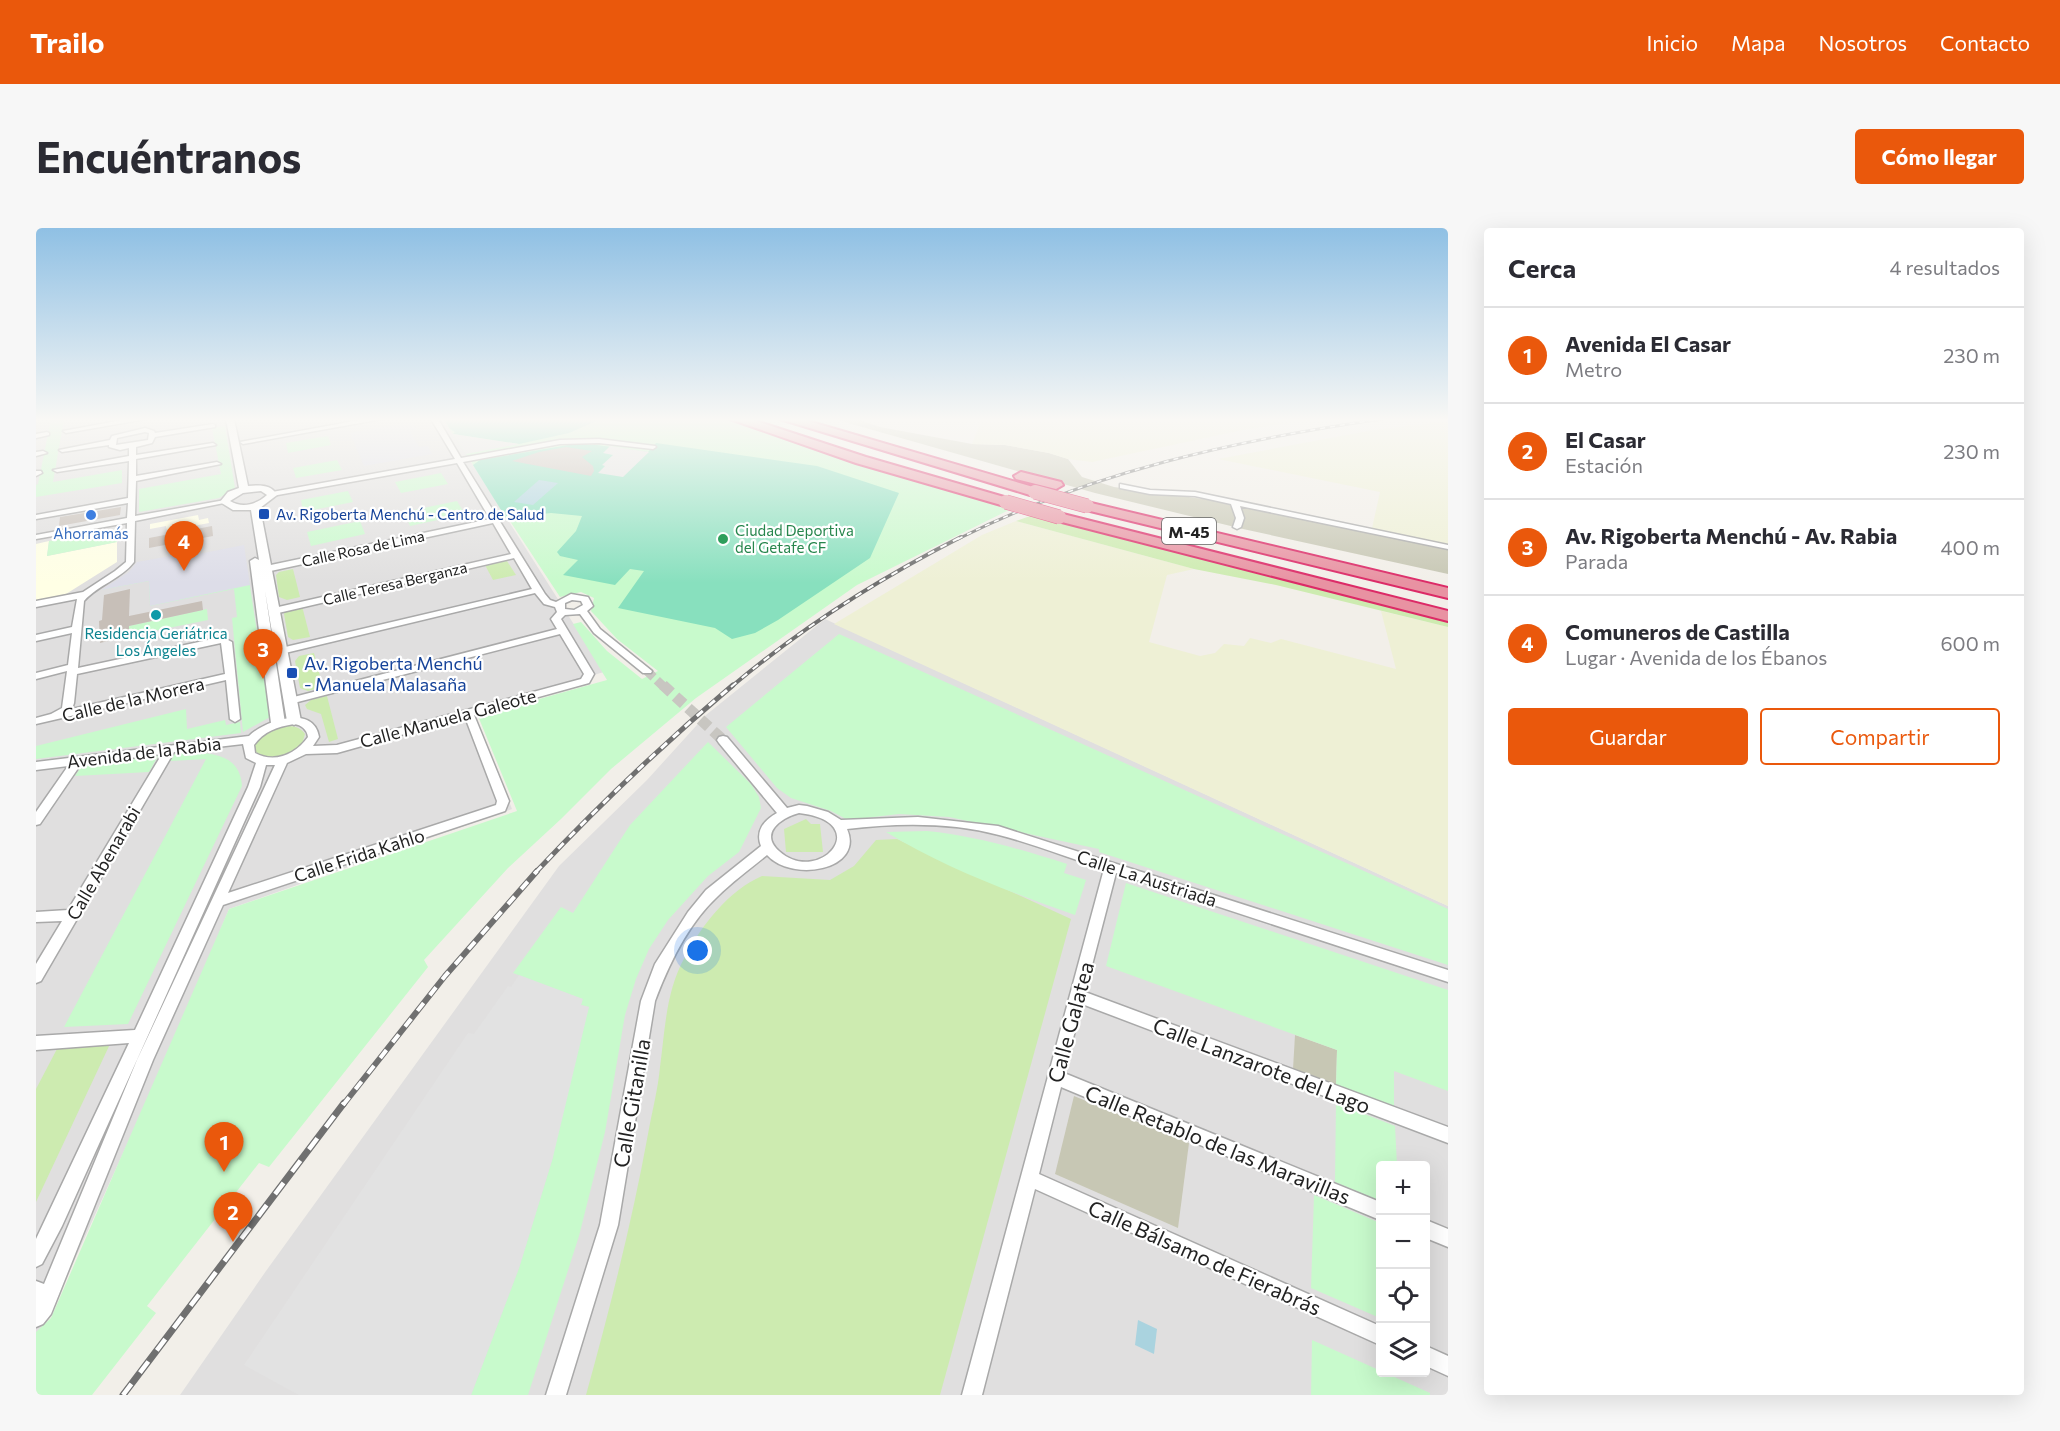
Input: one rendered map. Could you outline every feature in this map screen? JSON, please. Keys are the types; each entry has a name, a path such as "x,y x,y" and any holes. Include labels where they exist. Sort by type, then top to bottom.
{"highway":[{"path":"907,473 1059,517 1448,616"},
{"name":"M-45","path":"950,473 1029,494 1092,504 1285,559 1448,593"},
{"name":"M-45","path":"962,473 1029,494"},
{"path":"1007,473 1053,486 1092,504 1285,559 1355,584 1448,604"},
{"path":"1092,504 1292,545 1448,581"}],"street":[{"path":"52,718 66,710 69,703 80,601 121,572 130,562 132,473"},
{"path":"132,479 163,473"},
{"path":"244,473 248,489"},
{"path":"246,473 248,489"},
{"path":"225,502 230,507 251,507 267,501 272,494 384,473"},
{"path":"290,701 562,631 556,619 560,608 567,598 581,597 589,603 582,611 572,613 560,608 547,602 537,590 466,473"},
{"path":"1123,486 1150,492 1195,494 1448,547"},
{"path":"36,537 225,502 228,497 248,489 267,489 272,494"},
{"path":"36,517 131,500"},
{"path":"1235,503 1240,518 1237,526"},
{"path":"251,507 266,568 294,721"},
{"path":"251,507 278,723"},
{"name":"Calle Rosa de Lima","path":"266,568 495,520"},
{"name":"Calle Teresa Berganza","path":"274,610 516,555"},
{"path":"281,651 537,590"},
{"path":"36,604 87,594"},
{"path":"582,611 604,637 646,671"},
{"path":"36,638 77,629"},
{"name":"Calle Manuela Galeote","path":"304,750 337,748 585,681 589,675 562,631"},
{"path":"36,676 222,640 227,642 235,719"},
{"name":"Calle de la Morera","path":"36,721 230,676"},
{"name":"Calle Frida Kahlo","path":"217,902 501,808 503,801 468,712"},
{"path":"294,721 310,726 313,731 314,737 304,750 283,760 262,761 250,755 248,745 251,739 263,729 278,723 294,721"},
{"name":"Avenida de la Rabia","path":"36,766 251,739"},
{"path":"723,740 783,812"},
{"name":"Calle Abenarabi","path":"36,977 170,749"},
{"path":"38,1309 145,1060 283,760"},
{"path":"36,821 77,761"},
{"path":"36,1258 56,1220 254,787 262,761"},
{"path":"799,809 812,810 830,817 839,825 843,839 841,849 834,857 820,864 806,866 784,861 768,847 765,836 767,826 783,812 799,809"},
{"name":"Calle La Austriada","path":"839,825 909,819 998,830 1448,976"},
{"name":"Calle Gitanilla","path":"556,1395 609,1225 648,1001 662,964 687,923 711,894 768,847"},
{"name":"Calle Galatea","path":"972,1395 1111,867"},
{"path":"36,917 72,915"},
{"name":"Calle Lanzarote del Lago","path":"1076,995 1448,1136"},
{"path":"36,1043 140,1036"},
{"name":"Calle Retablo de las Maravillas","path":"1055,1077 1376,1209"},
{"name":"Calle Bálsamo de Fierabrás","path":"1029,1178 1376,1334"},
{"path":"1430,1231 1448,1238"},
{"path":"1430,1358 1448,1366"}],"shaded area":[{"path":"36,473 478,473 604,672 473,709 512,809 229,909 178,1032 36,1345"},
{"path":"601,473 627,473 623,477"},
{"path":"1026,473 1079,473 1082,477 1114,487 1211,500 1448,548 1448,574 1243,529 1095,493"},
{"path":"1289,473 1448,473 1448,548 1371,533 1380,492"},
{"path":"198,515 199,520 208,518 209,523 167,531 166,526 150,529 150,524"},
{"path":"1016,521 1194,569 1167,575 1149,642 1200,656 1215,653 1224,644 1244,646 1250,638 1271,643 1281,639 1396,669 1381,611 1448,627 1448,906 834,624 982,535"},
{"path":"49,541 47,556 117,542 117,562 66,594 36,601 36,544"},
{"path":"244,545 250,585 150,606 149,581 101,590 129,572 137,562 182,554 183,557"},
{"path":"825,619 1448,906 1448,1395 180,1395 266,1271 559,866 647,780 706,715"},
{"path":"519,975 583,999 581,1005 589,1007 553,1157 519,1268 471,1395 299,1395 244,1365 468,1033 474,1034 508,986 511,987"},
{"path":"1295,1035 1337,1050 1336,1085 1293,1069"},
{"path":"1074,1096 1189,1143 1178,1228 1055,1174"}],"green space":[{"path":"40,473 54,473 53,482 102,473 122,473 122,483 36,497 36,485"},
{"path":"233,473 235,488 219,498 139,512 139,489"},
{"path":"295,473 322,473 296,478"},
{"path":"441,473 448,484 401,493 395,482"},
{"name":"Ciudad Deportiva del Getafe CF","path":"478,473 840,473 899,493 870,558 778,620 755,633 732,639 715,628 618,608 644,571 630,569 615,585 563,575 578,560 560,556 557,552 576,531 582,516 551,513 506,518"},
{"path":"479,473 903,473 1013,508 857,585 696,698 611,769 508,868 424,960 428,967 269,1167 259,1163 147,1306 156,1313 92,1395 36,1395 36,1332 51,1318 229,909 517,811 478,716 607,680 573,624 581,622 607,651 642,679 658,671 617,639 591,611 594,598 581,592 560,597"},
{"path":"348,491 353,502 303,512 301,500"},
{"path":"457,501 465,514 410,526 404,512"},
{"path":"1036,514 1448,619 1448,627 1276,585 1194,569 1016,521"},
{"path":"360,521 365,534 311,546 307,532"},
{"path":"118,529 117,542 47,556 49,541"},
{"path":"507,561 516,575 493,580 485,565"},
{"path":"293,569 300,597 287,600 279,597 276,575 279,572"},
{"path":"160,574 249,580 270,717 243,732 232,618 237,617 234,589 150,606 149,581 101,590"},
{"path":"302,606 310,637 293,640 288,637 284,614 285,611"},
{"path":"207,609 208,620 129,636 129,626"},
{"path":"839,634 1448,909 1448,965 1099,852 1099,849 949,817 899,814 848,820 831,811 791,798 777,788 726,727"},
{"path":"314,653 323,687 308,691 300,688 295,661 299,656"},
{"path":"327,696 338,739 329,742 321,714 307,709 305,705 311,700"},
{"path":"186,709 187,729 225,720 226,725 240,722 241,733 36,759 36,746"},
{"path":"281,726 294,727 303,731 305,734 302,744 286,754 273,757 261,755 255,751 255,742 264,733"},
{"path":"708,742 751,784 759,797 761,808 739,852 708,876 668,920 649,949 636,979 625,1015 605,1132 579,1236 528,1395 471,1395 519,1268 553,1157 543,1142 589,1007 581,1005 582,999 513,973 561,907 573,913 630,825"},
{"path":"188,752 216,755 231,762 240,776 242,786 128,1024 64,1027 206,759 170,761 174,754"},
{"path":"158,756 149,772 75,776 81,767"},
{"path":"806,819 811,824 820,824 823,852 786,852 784,829"},
{"path":"927,831 998,844 1067,864 1064,873 1086,880 1075,915 955,868 886,832"},
{"path":"897,839 1071,919 940,1395 586,1395 635,1200 658,1084 670,997 679,970 692,945 717,910 750,882 762,876 830,880 854,866 876,840"},
{"path":"1126,883 1448,990 1448,1091 1394,1071 1394,1107 1336,1085 1337,1050 1106,966"},
{"path":"110,1044 36,1202 36,1089 58,1047"},
{"path":"1336,1103 1395,1126 1397,1161 1376,1161 1376,1199 1335,1182"},
{"path":"1314,1195 1376,1221 1376,1316 1311,1288"},
{"path":"1312,1340 1376,1369 1376,1377 1394,1377 1430,1393 1430,1395 1311,1395"}],"water":[{"path":"539,480 558,483 533,505 514,502"},
{"path":"1138,1320 1157,1329 1154,1354 1135,1345"}],"building":[{"name":"Ahorramás","path":"121,507 120,515 59,526 60,517"},
{"path":"212,526 213,536 149,548 149,538"},
{"name":"Residencia Geriátrica Los Ángeles","path":"130,589 129,616 202,601 203,610 129,626 129,636 100,643 99,621 102,620 104,595"}],"tunnel":[{"path":"647,671 664,687"},
{"path":"663,685 723,740"}],"railway":[{"path":"958,539 1008,515 1125,473"},
{"path":"731,687 785,644 842,605 901,569 961,537"},
{"path":"536,872 631,776 733,685"},
{"path":"343,1105 445,976 537,871"},
{"path":"123,1395 344,1103"}],"place":[{"name":"Av. Rigoberta Menchú - Centro de Salud","path":"264,514"},
{"name":"Ahorramás","path":"91,515"},
{"name":"Ciudad Deportiva del Getafe CF","path":"723,539"},
{"name":"Comuneros de Castilla","path":"184,571"},
{"name":"Residencia Geriátrica Los Ángeles","path":"156,615"},
{"name":"Av. Rigoberta Menchú - Manuela Malasaña","path":"292,673"},
{"name":"Av. Rigoberta Menchú - Av. Rabia","path":"263,679"},
{"name":"Avenida El Casar","path":"224,1172"},
{"name":"El Casar","path":"233,1242"}]}
